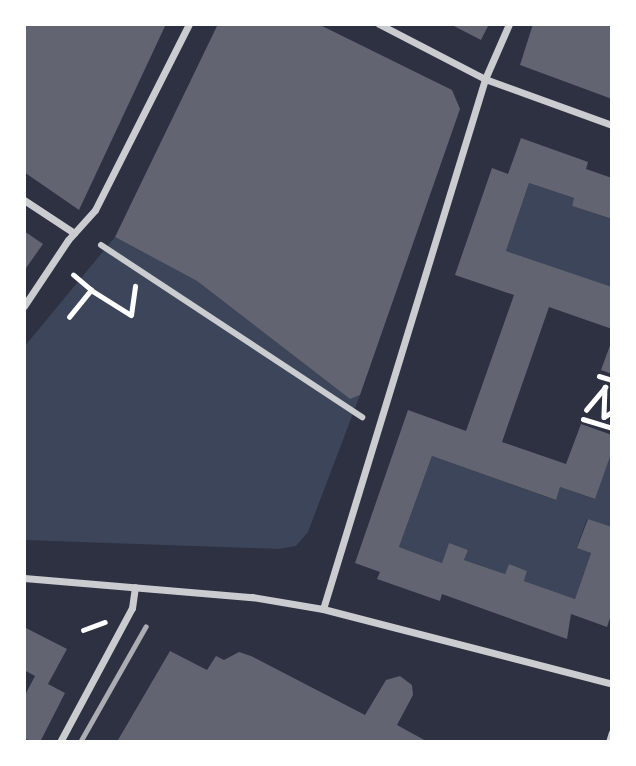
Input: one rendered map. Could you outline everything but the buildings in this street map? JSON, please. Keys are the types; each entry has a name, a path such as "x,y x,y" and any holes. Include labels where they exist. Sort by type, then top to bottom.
{"street":[{"path":"24,306 74,233 94,210 189,24"},
{"path":"379,24 485,79 611,125"},
{"path":"323,609 485,79 509,24"},
{"path":"24,200 74,233"},
{"path":"101,245 362,417"},
{"path":"24,578 135,587 323,609 611,684"},
{"path":"60,741 132,608 135,587"},
{"path":"609,741 611,732"}],"path":[{"path":"73,275 91,290 131,315 136,269"},
{"path":"69,317 91,290"},
{"path":"598,376 611,380"},
{"path":"586,410 606,387 604,417 611,412"},
{"path":"583,419 611,428"}],"shaded area":[{"path":"529,183 574,198 572,206 611,219 611,287 506,251"},
{"path":"115,237 197,281 350,399 360,395 308,532 296,546 279,549 25,540 24,347"},
{"path":"611,451 611,527 587,519 577,547 591,553 575,599 524,581 527,571 509,564 505,574 464,560 468,550 449,544 442,563 399,547 432,456 555,500 560,487 594,499"}],"railway":[{"path":"80,742 146,626"}]}
